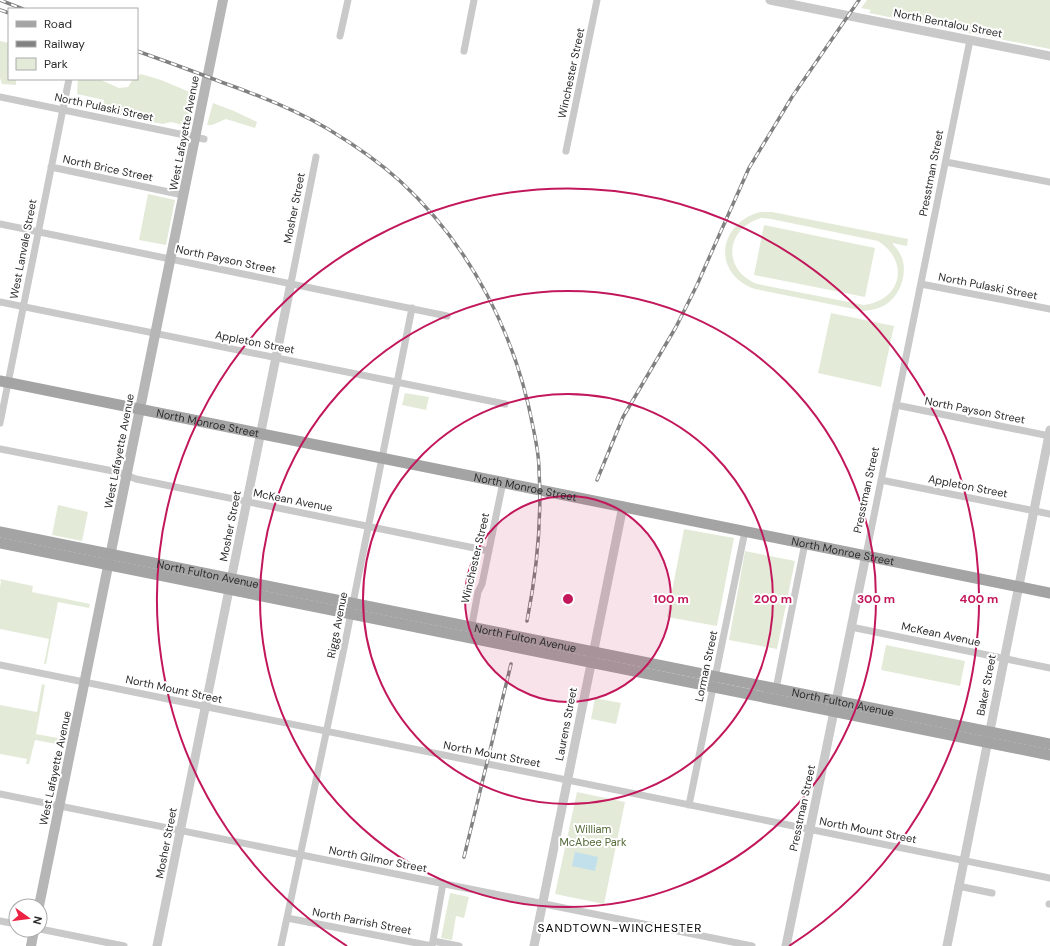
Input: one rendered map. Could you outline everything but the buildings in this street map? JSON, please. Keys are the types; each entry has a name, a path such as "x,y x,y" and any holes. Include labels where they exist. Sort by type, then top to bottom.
{"main road":[{"name":"West Lafayette Avenue","path":"41,898 223,0"},
{"name":"North Monroe Street","path":"4,382 1050,593"},
{"name":"North Fulton Avenue","path":"0,532 110,560 230,585 988,737 1050,755"},
{"name":"North Fulton Avenue","path":"0,543 110,560"},
{"name":"North Fulton Avenue","path":"714,682 776,689 835,706"},
{"name":"North Fulton Avenue","path":"988,737 1050,744"}],"street":[{"path":"340,36 348,0"},
{"path":"464,51 474,0"},
{"name":"Winchester Street","path":"566,151 597,0"},
{"name":"North Bentalou Street","path":"770,0 1050,56"},
{"name":"Presstman Street","path":"786,946 970,40"},
{"name":"West Lanvale Street","path":"0,423 4,382 23,307 68,80"},
{"name":"North Pulaski Street","path":"0,97 204,139"},
{"name":"West Lafayette Avenue","path":"183,195 195,137"},
{"name":"Mosher Street","path":"157,946 316,157"},
{"path":"946,162 1050,182"},
{"name":"North Brice Street","path":"51,167 183,195"},
{"name":"North Payson Street","path":"0,224 447,316"},
{"name":"North Pulaski Street","path":"921,284 1050,309"},
{"name":"Appleton Street","path":"0,302 506,404"},
{"name":"Riggs Avenue","path":"281,946 412,308"},
{"name":"North Payson Street","path":"896,405 1050,434"},
{"name":"Baker Street","path":"947,946 1018,586 1050,434"},
{"name":"McKean Avenue","path":"0,449 118,472 136,480 489,551"},
{"name":"Appleton Street","path":"881,480 1050,514"},
{"name":"Winchester Street","path":"470,633 478,592 482,584 503,482"},
{"name":"Laurens Street","path":"534,946 623,506"},
{"name":"Lorman Street","path":"689,805 745,531"},
{"path":"776,689 805,543"},
{"name":"McKean Avenue","path":"851,627 1050,668"},
{"name":"North Mount Street","path":"0,665 1050,878"},
{"name":"North Gilmor Street","path":"0,794 752,946"},
{"path":"432,944 443,883"},
{"path":"958,886 992,894"},
{"name":"North Parrish Street","path":"287,918 432,944 459,946"},
{"path":"48,931 124,946"}],"green space":[{"path":"867,0 1050,0 1050,49 869,13 871,10 861,8"},
{"path":"0,41 8,43 8,80 16,80 16,85 2,84 0,78"},
{"path":"141,74 161,80 192,93 192,111 189,123 183,125 171,122 163,124 103,111 104,100 77,94 78,80 101,80 119,88 128,87 132,80 138,80 138,76"},
{"path":"213,103 257,122 255,128 226,119 212,125 207,125"},
{"path":"148,194 175,200 166,245 139,240"},
{"path":"760,212 772,212 908,239 907,246 892,243 898,250 904,265 901,285 894,297 885,305 864,311 755,289 741,282 732,272 726,261 725,249 728,238 735,227 746,218","holes":["761,218 878,241 888,249 895,259 898,269 894,288 887,296 877,302 864,305 757,284 746,278 738,269 733,260 732,250 735,240 740,231 749,223"]},
{"path":"764,225 875,248 865,297 754,275"},
{"path":"831,313 894,326 881,387 818,373"},
{"path":"405,393 429,397 426,410 402,405"},
{"path":"58,505 88,512 82,541 52,535"},
{"path":"684,529 734,538 717,626 667,617"},
{"path":"745,551 795,561 777,649 729,640"},
{"path":"0,579 33,586 32,592 90,604 89,608 58,602 46,664 44,664 49,639 0,629"},
{"path":"886,645 965,661 960,686 881,670"},
{"path":"42,684 45,685 36,734 63,739 62,745 35,740 29,764 26,764 27,759 0,754 0,705 37,712"},
{"path":"595,698 621,703 616,724 591,719"},
{"name":"William McAbee Park","path":"577,792 625,802 604,904 555,894"},
{"path":"450,893 469,897 464,918 456,916 452,940 441,938"}],"water":[{"path":"575,852 598,857 595,871 572,866"}],"railway":[{"path":"0,0 20,8"},
{"path":"597,480 623,417 676,327 697,285 749,168 792,97 859,0"},
{"path":"0,10 8,13"},
{"path":"138,51 276,103 302,115 347,141 392,174 425,206 448,234 468,263 502,326 515,359 525,393 537,448 540,489 538,546 534,583 527,621"},
{"path":"464,857 511,664"}],"district":[{"name":"SANDTOWN-WINCHESTER","path":"620,928"}]}
